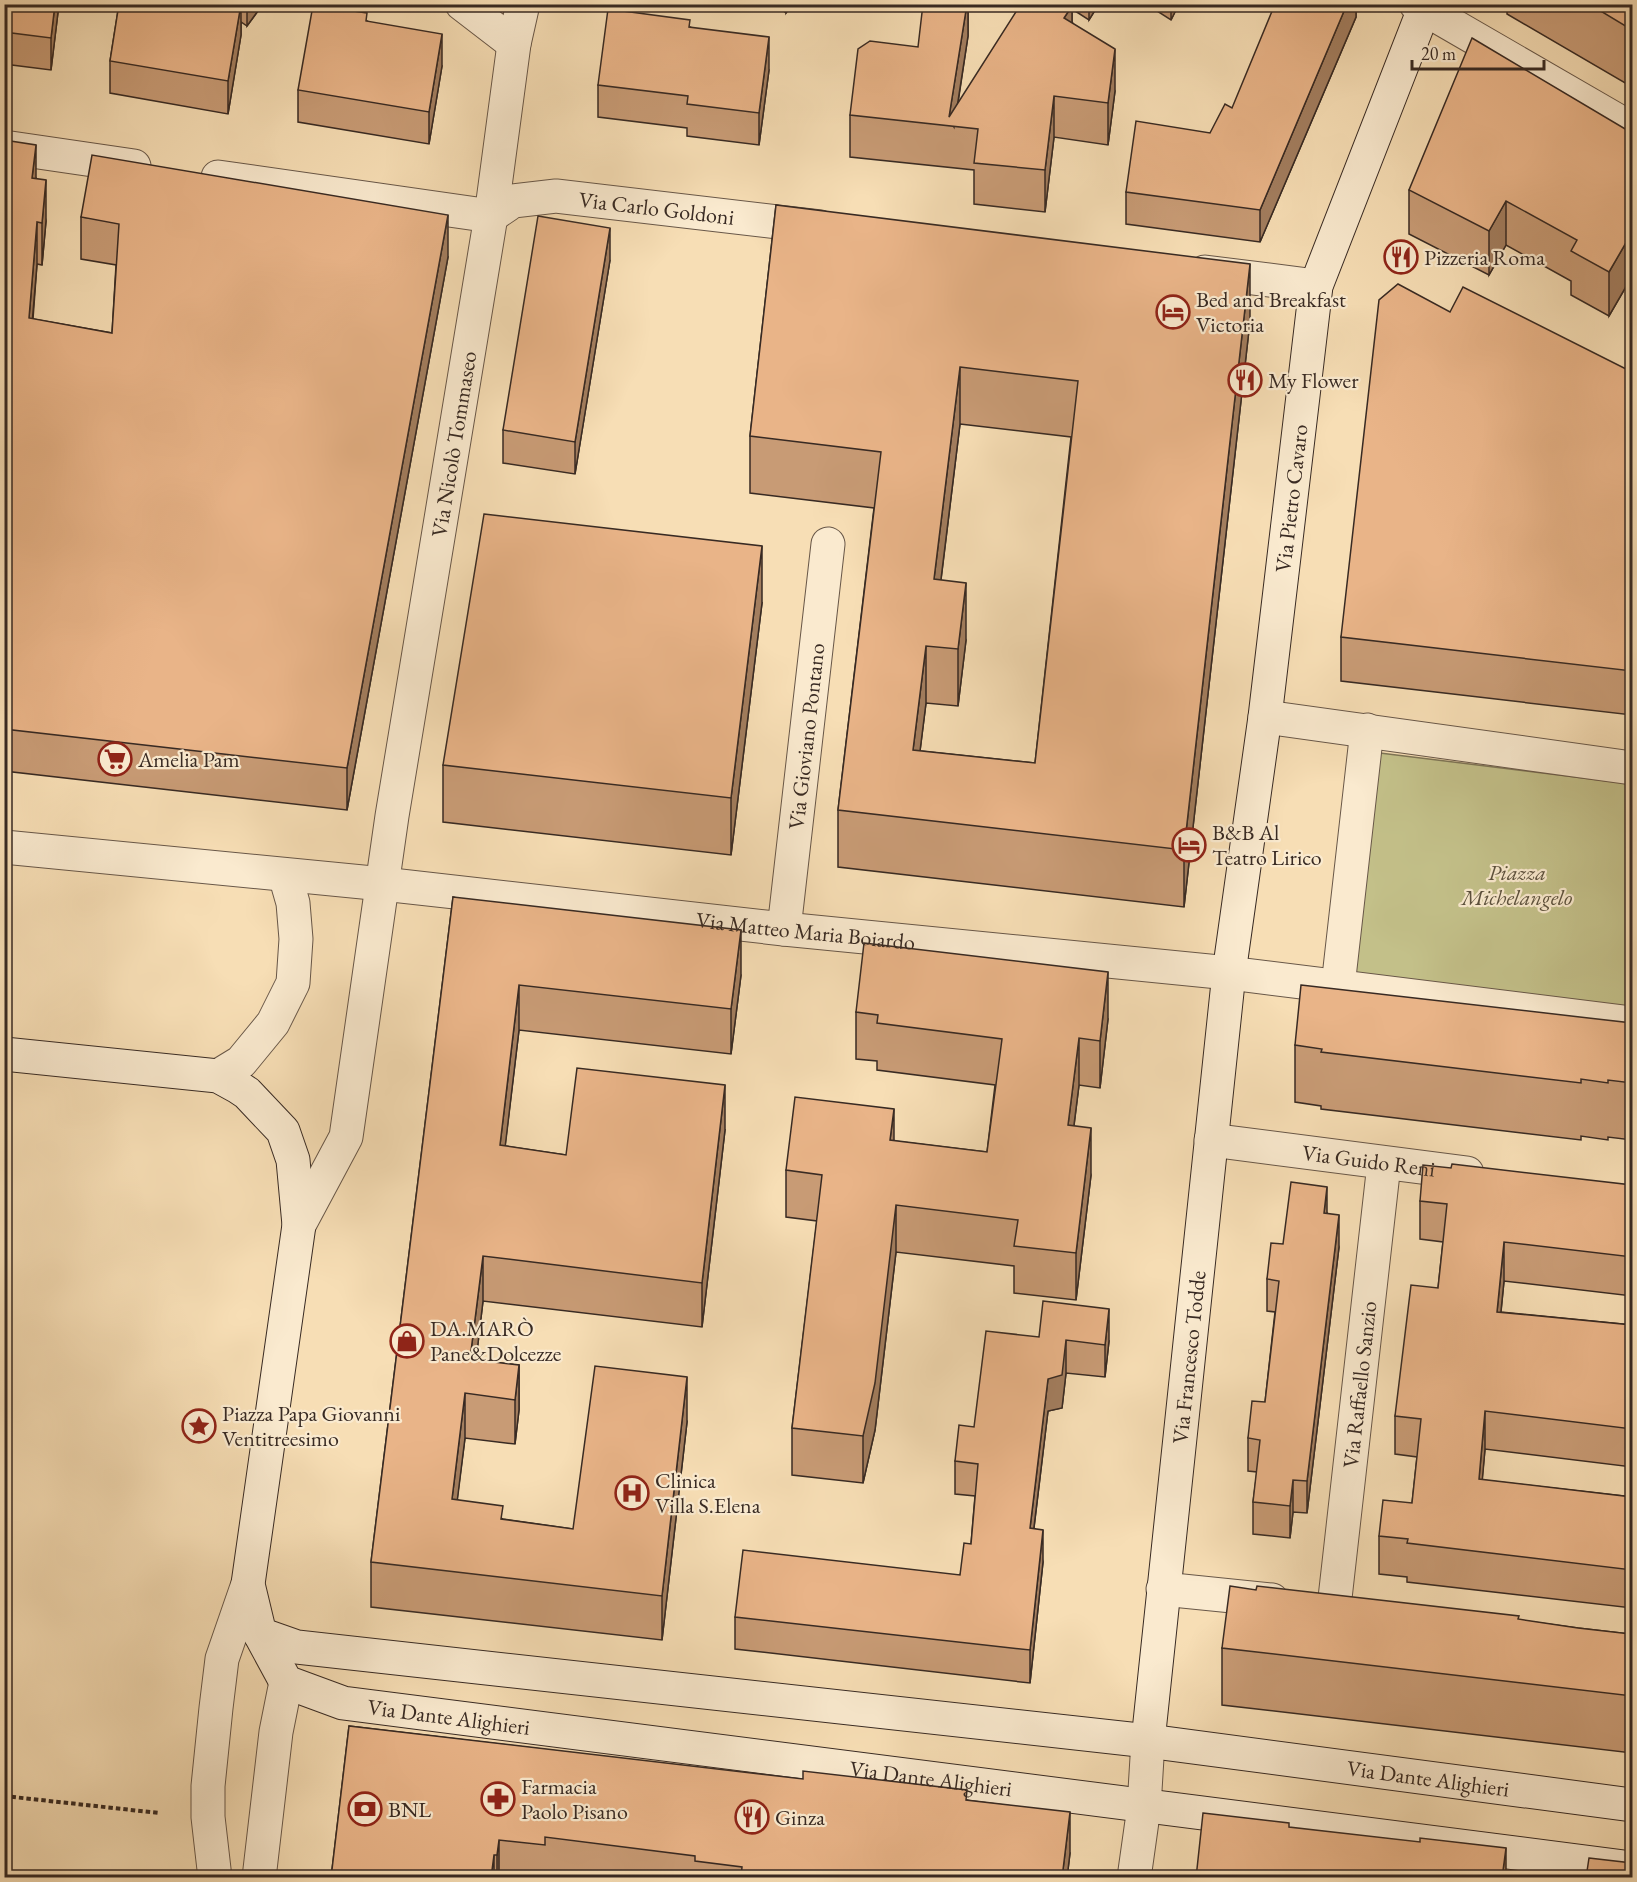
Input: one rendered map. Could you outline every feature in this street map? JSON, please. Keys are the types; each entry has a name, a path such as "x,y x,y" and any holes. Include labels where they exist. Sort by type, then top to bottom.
{"street":[{"path":"462,4 514,44"},
{"name":"Via Nicolò Tommaseo","path":"383,884 396,792 491,216 514,44 523,4"},
{"path":"1422,6 1632,129"},
{"name":"Via Pietro Cavaro","path":"1229,973 1265,717 1316,286 1422,6"},
{"path":"4,147 157,169"},
{"path":"193,174 491,216"},
{"name":"Via Carlo Goldoni","path":"491,216 513,201 556,196 851,231"},
{"path":"1170,268 1316,286"},
{"name":"Via Gioviano Pontano","path":"784,929 828,544"},
{"path":"1265,717 1632,768"},
{"path":"1338,986 1367,730"},
{"path":"4,847 383,884 346,1137 299,1226"},
{"path":"218,1076 241,1062 273,1023 293,983 296,939 293,903 285,875"},
{"name":"Via Matteo Maria Boiardo","path":"383,884 784,929 1229,973"},
{"path":"1229,973 1632,1023"},
{"name":"Via Francesco Todde","path":"1134,1878 1144,1807 1163,1589 1229,973"},
{"path":"4,1054 218,1076 247,1093 283,1131 293,1160 299,1226 248,1584 222,1659 216,1708 208,1786 208,1817 215,1878"},
{"name":"Via Guido Reni","path":"1211,1140 1384,1164 1491,1175"},
{"name":"Via Raffaello Sanzio","path":"1314,1605 1384,1164"},
{"path":"248,1584 260,1634 286,1682 276,1732 259,1878"},
{"path":"1163,1589 1368,1611"},
{"name":"Via Dante Alighieri","path":"260,1634 297,1647 1148,1741 1632,1804"},
{"name":"Via Dante Alighieri","path":"286,1682 354,1705 1144,1807 1558,1868 1632,1868"}],"path":[{"path":"4,1796 159,1813"}],"green space":[{"name":"Piazza Michelangelo","path":"1380,753 1632,784 1632,1013 1352,978"}],"building":[{"path":"4,4 55,4 51,38 4,32"},
{"path":"119,4 241,4 228,81 110,61"},
{"path":"923,4 967,4 949,117 1021,4 1072,6 1064,18 1115,49 1108,103 1054,96 1045,170 974,163 978,129 850,115 858,49 870,41 918,47"},
{"path":"1275,4 1347,4 1260,210 1126,192 1136,121 1210,133 1225,104 1232,108"},
{"path":"1589,4 1632,4 1632,30"},
{"path":"313,5 367,13 366,21 442,34 429,112 298,90"},
{"path":"608,9 690,20 689,27 769,37 759,113 687,104 688,96 598,85"},
{"path":"1472,38 1632,133 1632,235 1609,272 1571,251 1577,240 1506,201 1489,231 1409,190"},
{"path":"4,140 36,145 32,178 46,180 42,223 37,222 29,318 112,333 119,224 81,217 92,155 448,215 347,768 4,729"},
{"path":"776,205 1250,264 1184,850 838,810 881,452 750,436","holes":["960,367 1078,381 1035,763 913,750 926,646 958,649 966,583 934,579"]},
{"path":"538,216 610,228 575,442 503,430"},
{"path":"1398,284 1450,312 1463,287 1632,372 1632,671 1341,637 1379,300"},
{"path":"484,514 762,546 731,798 443,765"},
{"path":"453,897 741,930 731,1009 519,985 500,1145 566,1155 577,1068 725,1085 702,1283 483,1256 470,1359 519,1365 515,1400 465,1393 452,1499 503,1506 501,1519 573,1529 595,1366 687,1377 662,1596 371,1562"},
{"path":"864,943 1108,972 1100,1041 1079,1038 1068,1125 1091,1128 1076,1253 1014,1246 1018,1220 896,1205 875,1383 863,1436 792,1428 822,1175 786,1170 795,1097 894,1109 890,1140 987,1152 1002,1039 877,1023 878,1015 856,1012"},
{"path":"1301,985 1632,1023 1632,1083 1608,1080 1608,1083 1581,1079 1581,1083 1321,1052 1322,1049 1295,1045"},
{"path":"1452,1164 1632,1185 1632,1257 1504,1242 1497,1312 1632,1325 1632,1429 1485,1411 1479,1479 1632,1497 1632,1570 1407,1543 1408,1539 1379,1536 1383,1500 1412,1503 1421,1419 1395,1416 1411,1285 1438,1288 1447,1204 1420,1201 1423,1165 1451,1168"},
{"path":"1291,1182 1327,1187 1324,1213 1339,1215 1307,1481 1293,1480 1290,1506 1253,1502 1260,1440 1248,1438 1252,1401 1265,1402 1279,1281 1267,1279 1271,1243 1283,1244"},
{"path":"1043,1301 1109,1309 1105,1345 1066,1340 1062,1375 1048,1379 1030,1528 1043,1530 1030,1650 735,1617 743,1550 960,1575 964,1543 971,1544 978,1464 955,1461 959,1425 974,1427 986,1331 1039,1337"},
{"path":"1230,1586 1256,1590 1257,1586 1519,1616 1518,1619 1630,1634 1632,1630 1632,1696 1222,1648"},
{"path":"349,1726 803,1779 803,1771 967,1790 966,1800 1070,1812 1062,1878 741,1878 742,1867 695,1861 695,1856 545,1837 545,1845 499,1840 497,1855 494,1855 491,1878 331,1878"},
{"path":"1203,1813 1289,1823 1289,1827 1420,1842 1420,1838 1506,1848 1502,1878 1196,1878"},
{"path":"1589,1858 1632,1863 1632,1878 1586,1878"}],"place":[{"name":"Pizzeria Roma","path":"1401,257"},
{"name":"Bed and Breakfast Victoria","path":"1173,312"},
{"name":"My Flower","path":"1245,380"},
{"name":"Amelia Pam","path":"115,759"},
{"name":"B&B Al Teatro Lirico","path":"1189,845"},
{"name":"DA.MARÒ Pane&Dolcezze","path":"407,1341"},
{"name":"Piazza Papa Giovanni Ventitreesimo","path":"199,1426"},
{"name":"Clinica Villa S.Elena","path":"632,1493"},
{"name":"Farmacia Paolo Pisano","path":"498,1799"},
{"name":"BNL","path":"365,1809"},
{"name":"Ginza","path":"752,1817"}]}
